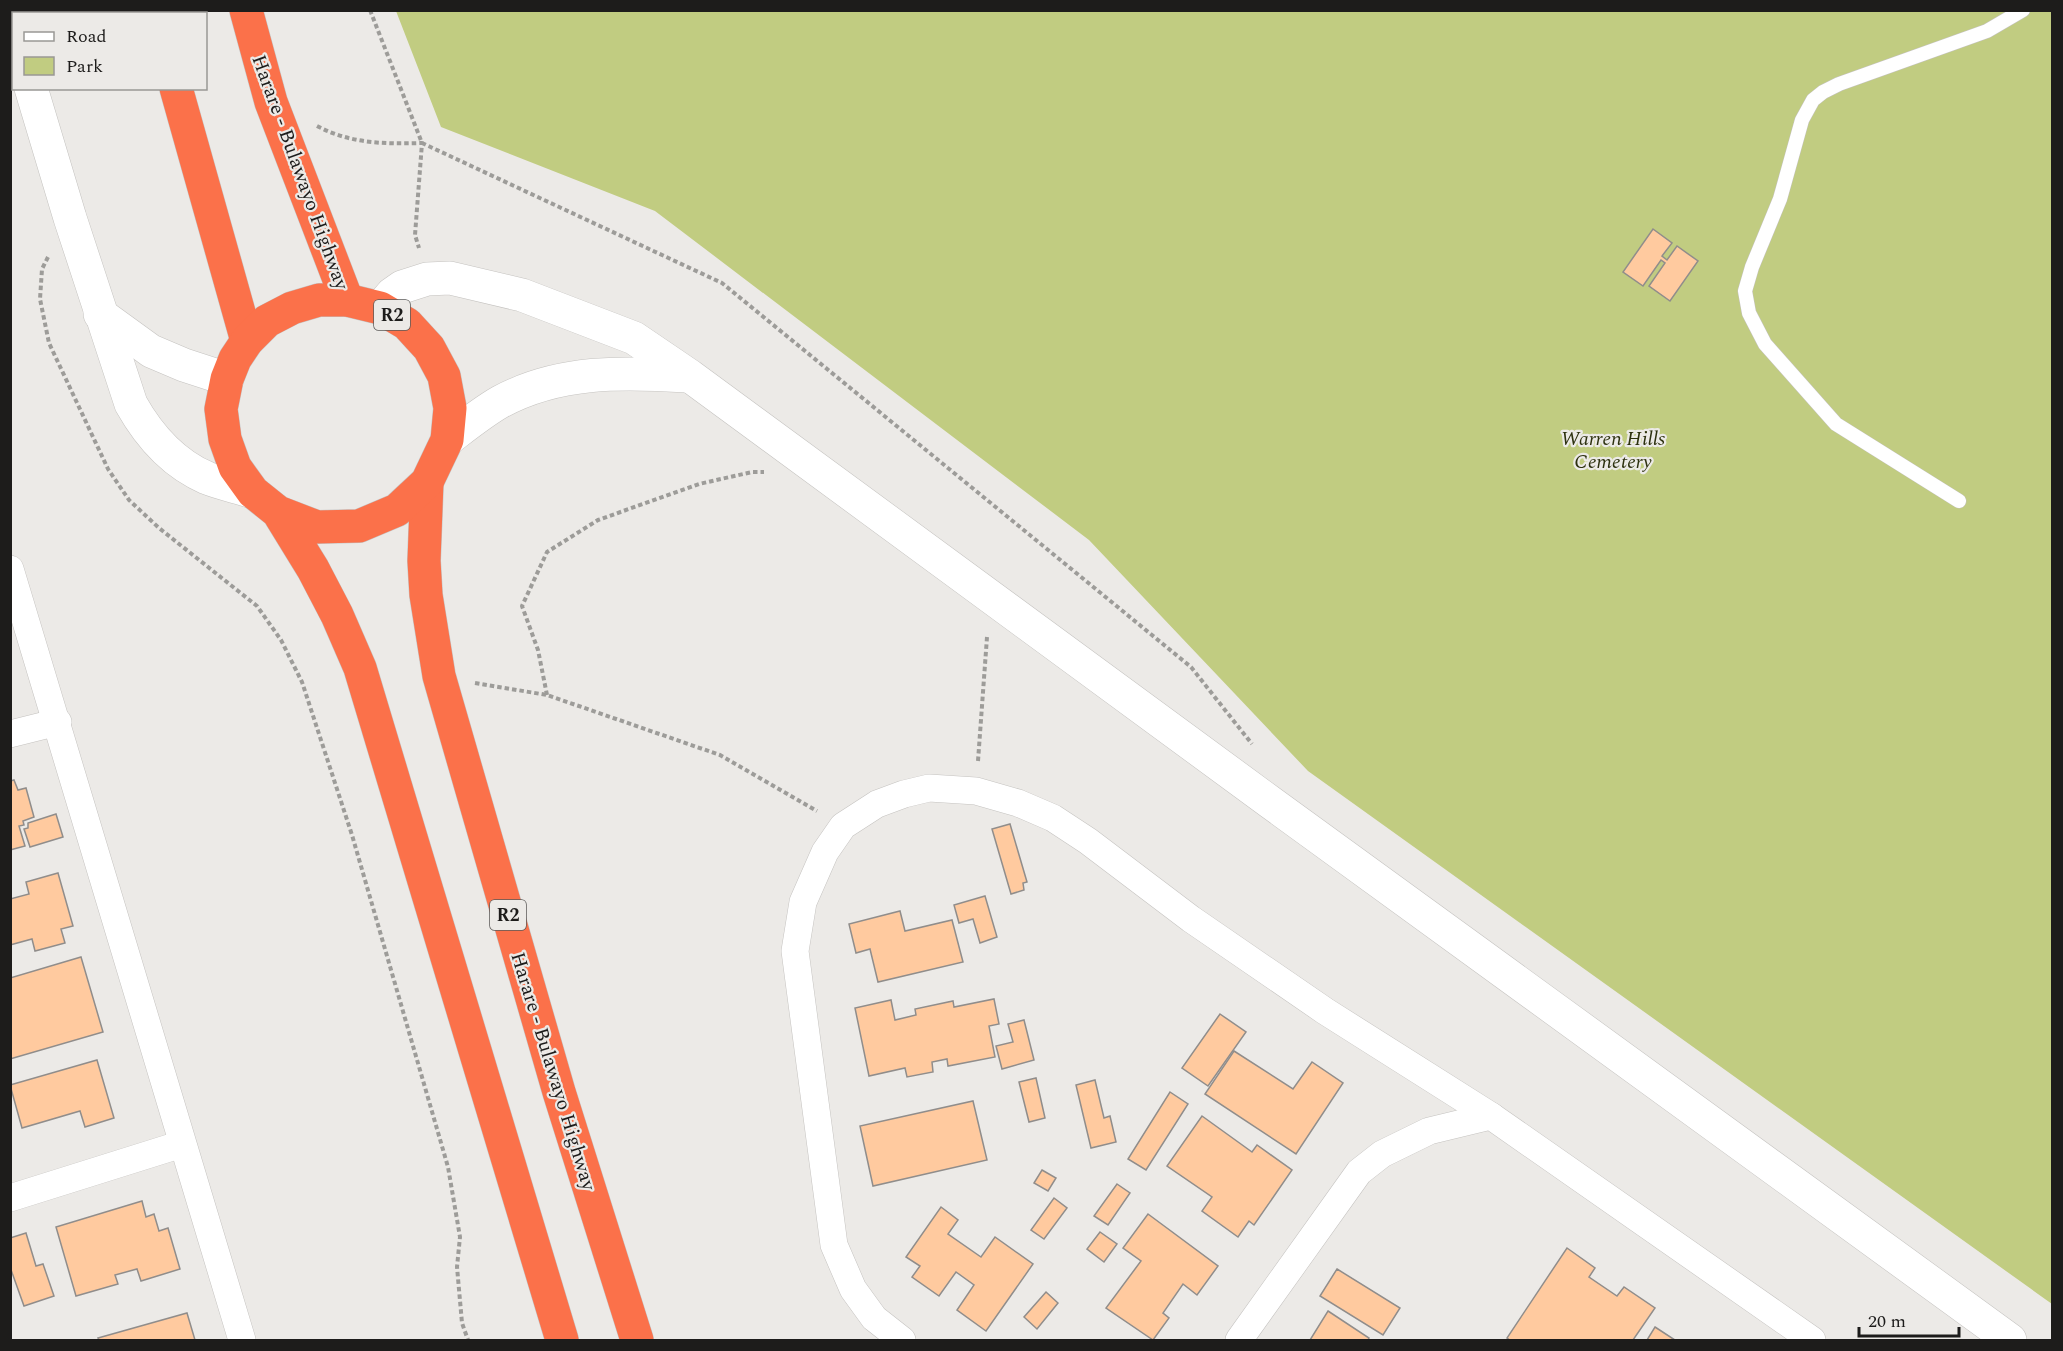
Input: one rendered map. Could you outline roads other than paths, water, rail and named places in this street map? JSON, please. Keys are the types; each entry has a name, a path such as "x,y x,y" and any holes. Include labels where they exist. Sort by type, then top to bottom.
{"highway":[{"name":"Harare - Bulawayo Highway","path":"246,10 271,102 347,300"},
{"path":"177,90 247,341"},
{"name":"Harare - Bulawayo Highway","path":"319,300 347,300 380,308 407,324 429,348 444,376 450,408 447,440 427,482 397,510 359,526 317,527 278,512 253,492 235,467 225,439 221,409 227,379 235,359 247,341 267,321 292,308 319,300"},
{"name":"Harare - Bulawayo Highway","path":"427,482 425,584 439,676 560,1092 637,1341"},
{"name":"Harare - Bulawayo Highway","path":"278,512 313,569 337,615 360,668 562,1341"}],"street":[{"path":"32,90 130,404 144,428 164,450 186,467 208,478 253,492"},
{"path":"380,308 392,294 402,287 427,279 450,278 522,295 634,338 690,376 2010,1341"},
{"path":"100,314 151,351 227,379"},
{"path":"447,440 500,402 536,388 575,377 628,372 690,376"},
{"path":"10,569 58,722 242,1341"},
{"path":"10,734 58,722"},
{"path":"902,1341 874,1318 853,1289 834,1245 795,951 803,902 825,852 843,826 878,804 929,788 976,792 1018,803 1053,818 1191,919 1325,1011 1491,1116 1812,1341"},
{"path":"1239,1341 1359,1172 1382,1154 1429,1131 1491,1116"},
{"path":"10,1198 182,1144"}],"lane":[{"path":"1959,501 1836,424 1765,344 1749,314 1745,291 1752,267 1780,200 1802,120 1813,100 1839,84 1987,31 2023,10"}],"park label":[{"name":"Warren Hills Cemetery","path":"1613,450"}]}
